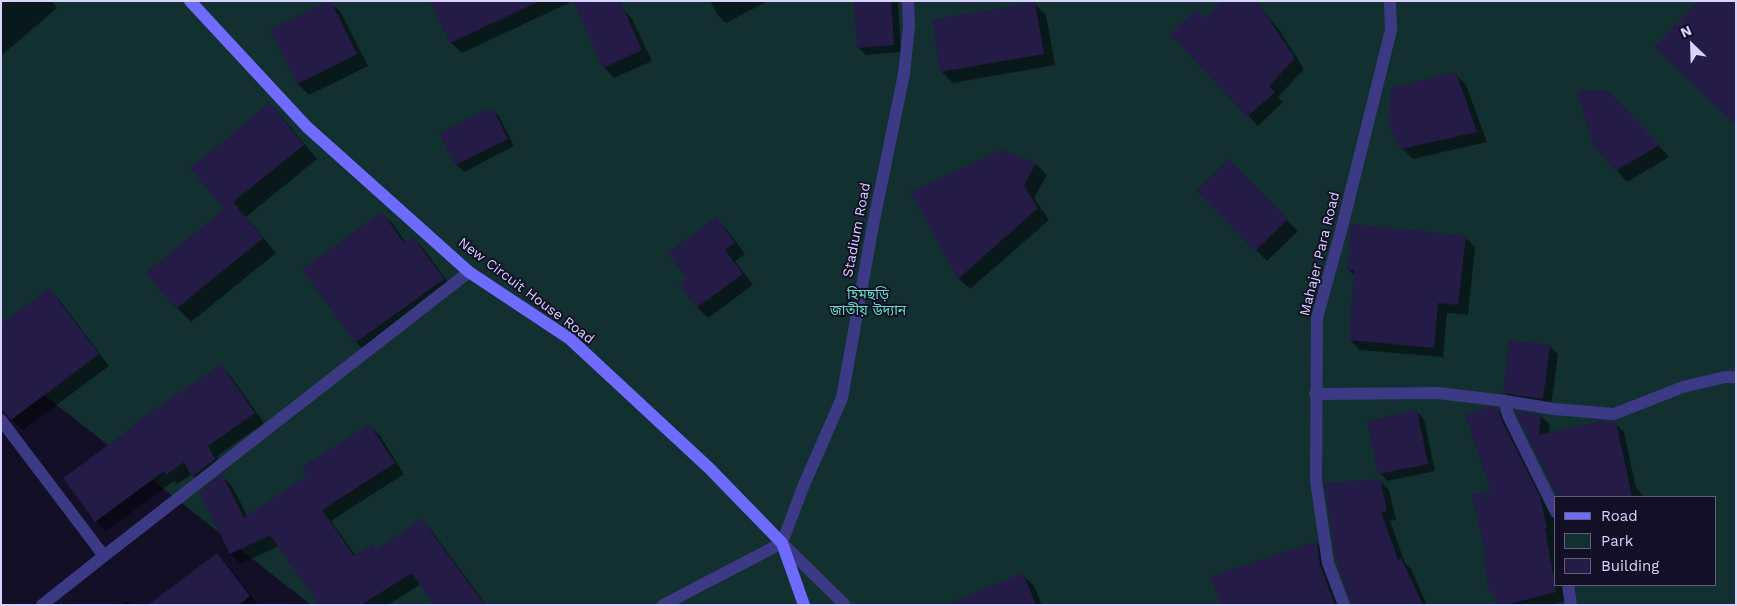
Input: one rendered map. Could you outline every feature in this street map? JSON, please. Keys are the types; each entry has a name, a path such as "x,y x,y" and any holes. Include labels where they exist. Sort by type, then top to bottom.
{"street":[{"name":"New Circuit House Road","path":"190,1 307,127 469,272 570,339 709,468 845,605"},
{"name":"Stadium Road","path":"782,543 803,487 842,398 871,234 904,74 909,26 908,1"},
{"name":"Mahajer Para Road","path":"1344,605 1328,563 1316,481 1315,394 1317,318 1341,231 1391,30 1390,1"},
{"path":"42,605 469,272"},
{"path":"1315,394 1438,393 1554,409 1614,414 1683,387 1725,377 1736,378"},
{"path":"1505,401 1508,415 1554,508"},
{"path":"1,420 104,556"},
{"path":"663,605 782,543 804,605"},
{"path":"1568,586 1571,605"}],"green space":[{"name":"হিমছড়ি জাতীয় উদ্যান","path":"1,1 1736,1 1736,605 311,605 1,361"}],"building":[{"path":"331,1 357,54 297,84 270,30"},
{"path":"430,1 540,1 450,43"},
{"path":"573,1 620,1 642,50 603,68"},
{"path":"854,1 891,1 894,45 857,48"},
{"path":"1222,1 1256,1 1295,58 1269,86 1275,92 1247,117 1170,34 1197,9 1205,19"},
{"path":"1699,1 1736,1 1736,125 1654,47"},
{"path":"1035,2 1044,54 940,72 932,20"},
{"path":"1456,72 1477,132 1400,149 1388,121 1391,88"},
{"path":"1607,90 1660,145 1615,171 1593,145 1577,91"},
{"path":"270,103 304,145 233,202 263,238 176,309 146,273 224,209 190,168"},
{"path":"492,107 508,139 455,165 439,134"},
{"path":"1002,150 1036,163 1024,186 1038,208 958,279 910,192"},
{"path":"1229,159 1288,219 1255,251 1196,191"},
{"path":"382,212 404,243 413,237 444,279 355,343 302,269"},
{"path":"716,217 735,243 725,250 743,274 696,308 679,284 687,279 668,253"},
{"path":"1351,224 1466,236 1458,305 1438,303 1434,348 1349,340 1354,270 1347,270"},
{"path":"49,288 99,354 11,420 1,409 1,324"},
{"path":"1509,340 1550,345 1543,399 1503,393"},
{"path":"221,364 255,413 208,446 215,459 192,477 184,462 166,475 164,471 95,522 63,478 133,427 132,425"},
{"path":"1488,407 1498,408 1501,419 1540,497 1547,528 1545,528 1556,592 1505,605 1498,605 1488,587 1483,556 1486,555 1472,495 1491,491 1465,415"},
{"path":"1417,410 1428,464 1378,474 1367,421"},
{"path":"1515,411 1541,415 1539,435 1601,421 1616,422 1632,496 1558,496"},
{"path":"369,424 395,463 322,510 354,556 372,544 376,549 422,519 485,605 434,605 412,573 361,605 319,605 270,535 230,554 199,492 222,474 244,518 307,475 302,467"},
{"path":"1380,479 1387,511 1381,512 1398,560 1401,558 1423,605 1352,605 1336,561 1324,483"},
{"path":"1317,541 1320,566 1335,605 1220,605 1211,576"},
{"path":"217,553 250,596 239,605 148,605"},
{"path":"1023,573 1036,605 948,605 948,604"}]}
